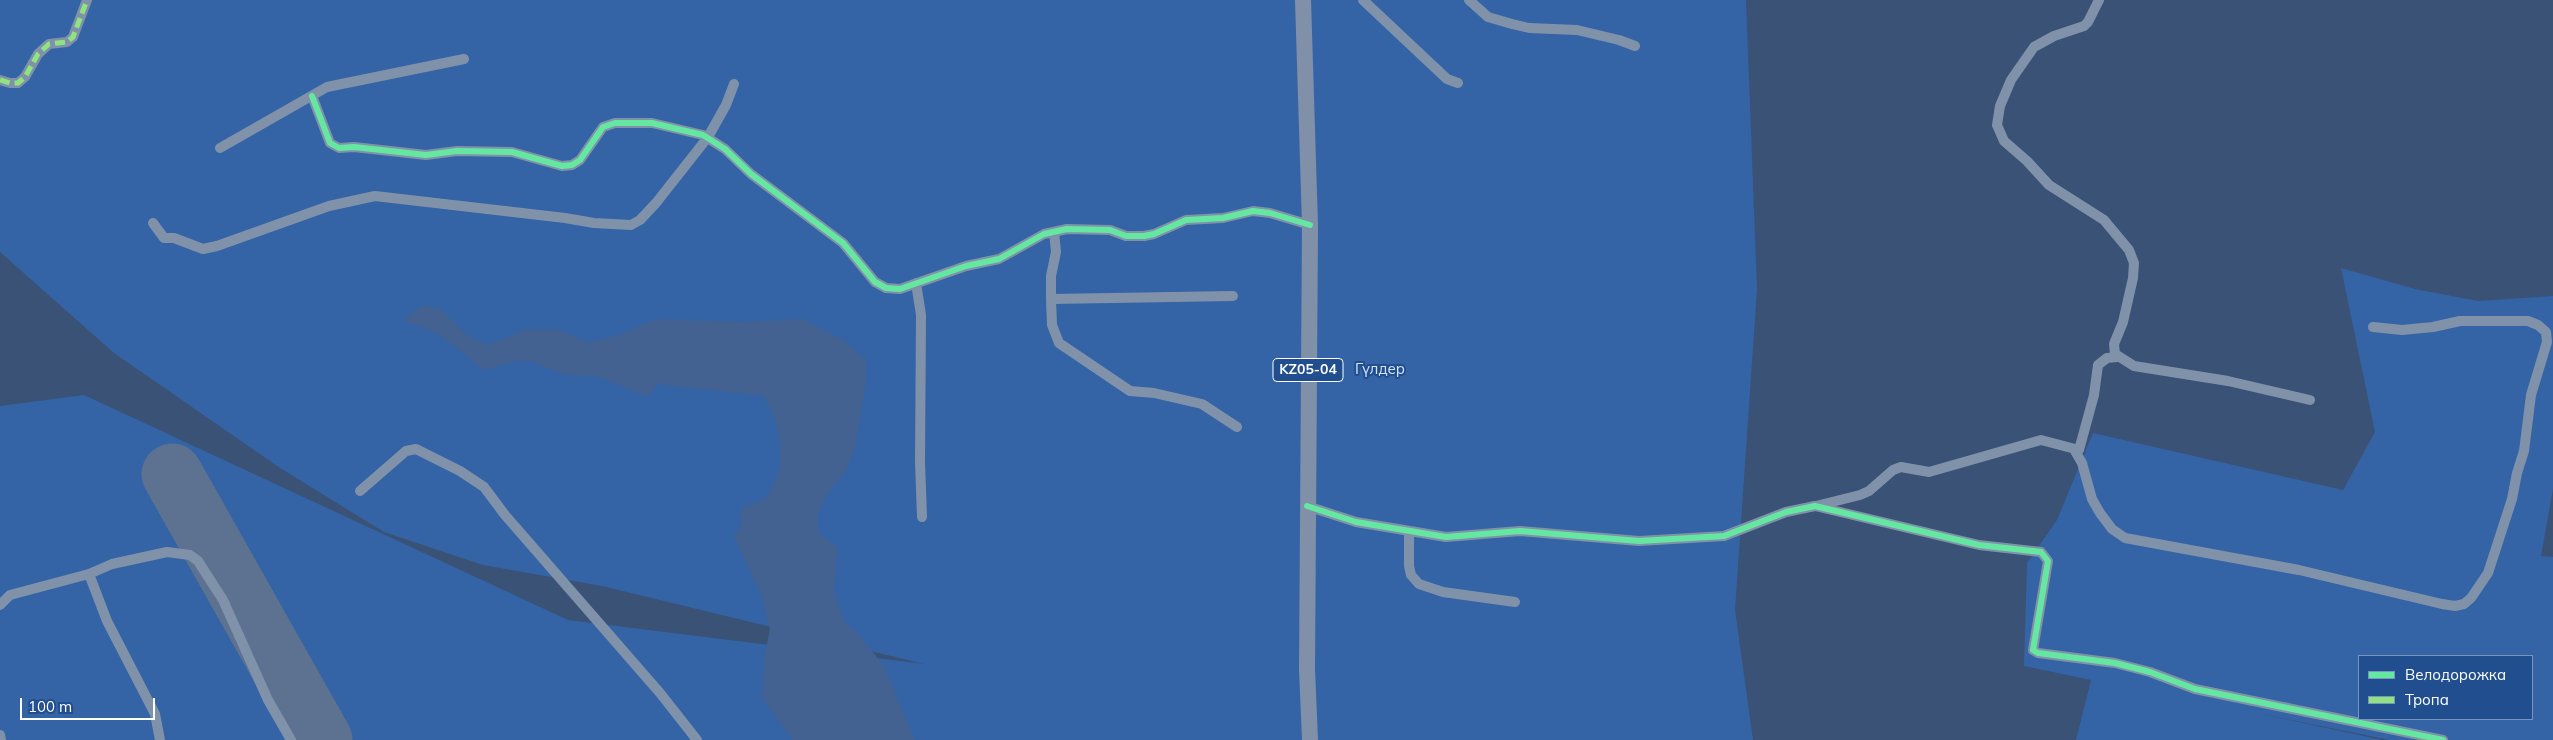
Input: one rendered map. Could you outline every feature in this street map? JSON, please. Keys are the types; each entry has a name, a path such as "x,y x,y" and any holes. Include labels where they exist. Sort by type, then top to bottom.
{"main road":[{"name":"KZ05-04","path":"1303,0 1310,225 1307,506 1307,669 1310,740"}],"street":[{"path":"0,80 18,83 25,77 38,54 49,44 67,42 73,37 87,0"},
{"path":"1363,0 1448,79 1458,83"},
{"path":"1469,0 1488,17 1512,24 1529,28 1577,30 1619,40 1635,46"},
{"path":"2098,0 2088,22 2084,26 2054,36 2034,47 2011,80 2000,106 1997,125 2004,141 2027,161 2049,185 2104,220 2129,250 2134,263 2133,278 2123,322 2114,344 2117,357"},
{"path":"220,148 327,87 464,59"},
{"path":"153,223 164,238 174,238 203,249 217,246 329,206 375,196 594,223 631,225 640,220 656,203 708,137 726,105 734,84"},
{"path":"312,96 330,143 339,148 354,147 426,155 458,150 512,152 562,166 572,165 580,160 603,127 615,123 652,123 708,137 750,174 843,243 875,282 886,288 900,289 966,266 999,260 1037,237 1067,229 1091,228 1110,230 1126,236 1144,236 1154,234 1186,220 1223,218 1253,211 1270,213 1310,225"},
{"path":"1054,232 1056,252 1051,276 1052,326 1059,343 1094,364 1106,376 1130,391 1154,393 1202,404 1237,427"},
{"path":"916,284 921,315 920,462 922,517"},
{"path":"1051,299 1233,296"},
{"path":"2074,449 2082,463 2092,498 2100,513 2112,529 2125,538 2299,570 2442,604 2455,606 2464,604 2471,598 2488,573 2512,499 2524,451 2531,395 2547,342 2546,332 2538,325 2528,321 2460,321 2433,327 2402,330 2373,327"},
{"path":"1307,506 1356,522 1446,537 1520,531 1639,541 1724,536 1786,512 1860,495 1869,491 1893,470 1901,467 1929,472 2041,440 2079,450 2094,395 2098,365 2107,358 2117,357 2134,366 2228,381 2310,400"},
{"path":"360,491 406,451 416,449 460,471 484,487 505,515 660,693 697,740"},
{"path":"1815,506 1979,545 2042,552 2048,561 2033,650 2038,652 2115,663 2150,672 2195,689 2443,740"},
{"path":"1409,532 1408,566 1411,575 1419,584 1443,592 1515,602"},
{"path":"0,604 10,595 89,574 112,564 160,553 174,552 194,558 223,600 268,700 291,740"},
{"path":"89,574 107,620 155,714 160,740"},
{"path":"0,735 2,740"}],"green space":[{"name":"Гүлдер","path":"0,0 1746,0 1757,289 1735,610 1753,740 0,740 0,406 84,395 568,620 924,664 602,586 483,565 384,532 280,468 114,353 0,252"},
{"path":"2341,268 2415,289 2478,301 2553,296 2553,489 2541,556 2553,557 2553,740 2390,740 2252,712 2382,740 2076,740 2091,680 2024,666 2027,563 2057,520 2093,433 2343,490 2375,432"}],"shaded area":[{"path":"423,305 442,310 465,334 487,345 526,330 560,330 589,343 622,334 656,319 742,322 803,319 844,341 866,360 867,376 855,448 847,469 826,496 818,514 819,533 838,548 834,591 843,620 859,635 883,665 915,740 793,740 762,698 764,659 770,629 760,592 734,537 742,523 740,514 742,507 754,504 767,497 779,471 781,447 776,421 764,396 657,384 649,396 600,377 563,374 531,361 516,361 484,370 440,335 403,320"}],"runway":[{"path":"172,474 322,740"}],"marked path":[{"path":"0,80 18,83 25,77 38,54 49,44 67,42 73,37 87,0"}],"cycle path":[{"path":"312,96 330,143 339,148 354,147 426,155 457,151 512,152 562,166 572,165 580,160 603,127 615,123 652,123 703,135 725,149 751,174 843,243 875,282 886,288 900,289 966,266 999,259 1044,234 1067,229 1110,230 1126,236 1144,236 1154,234 1186,220 1223,218 1253,211 1270,213 1310,225"},
{"path":"1307,506 1356,522 1446,537 1520,531 1639,541 1724,536 1786,512 1815,506 1979,545 2041,552 2048,561 2033,650 2038,653 2115,663 2150,672 2195,689 2443,740"}]}
